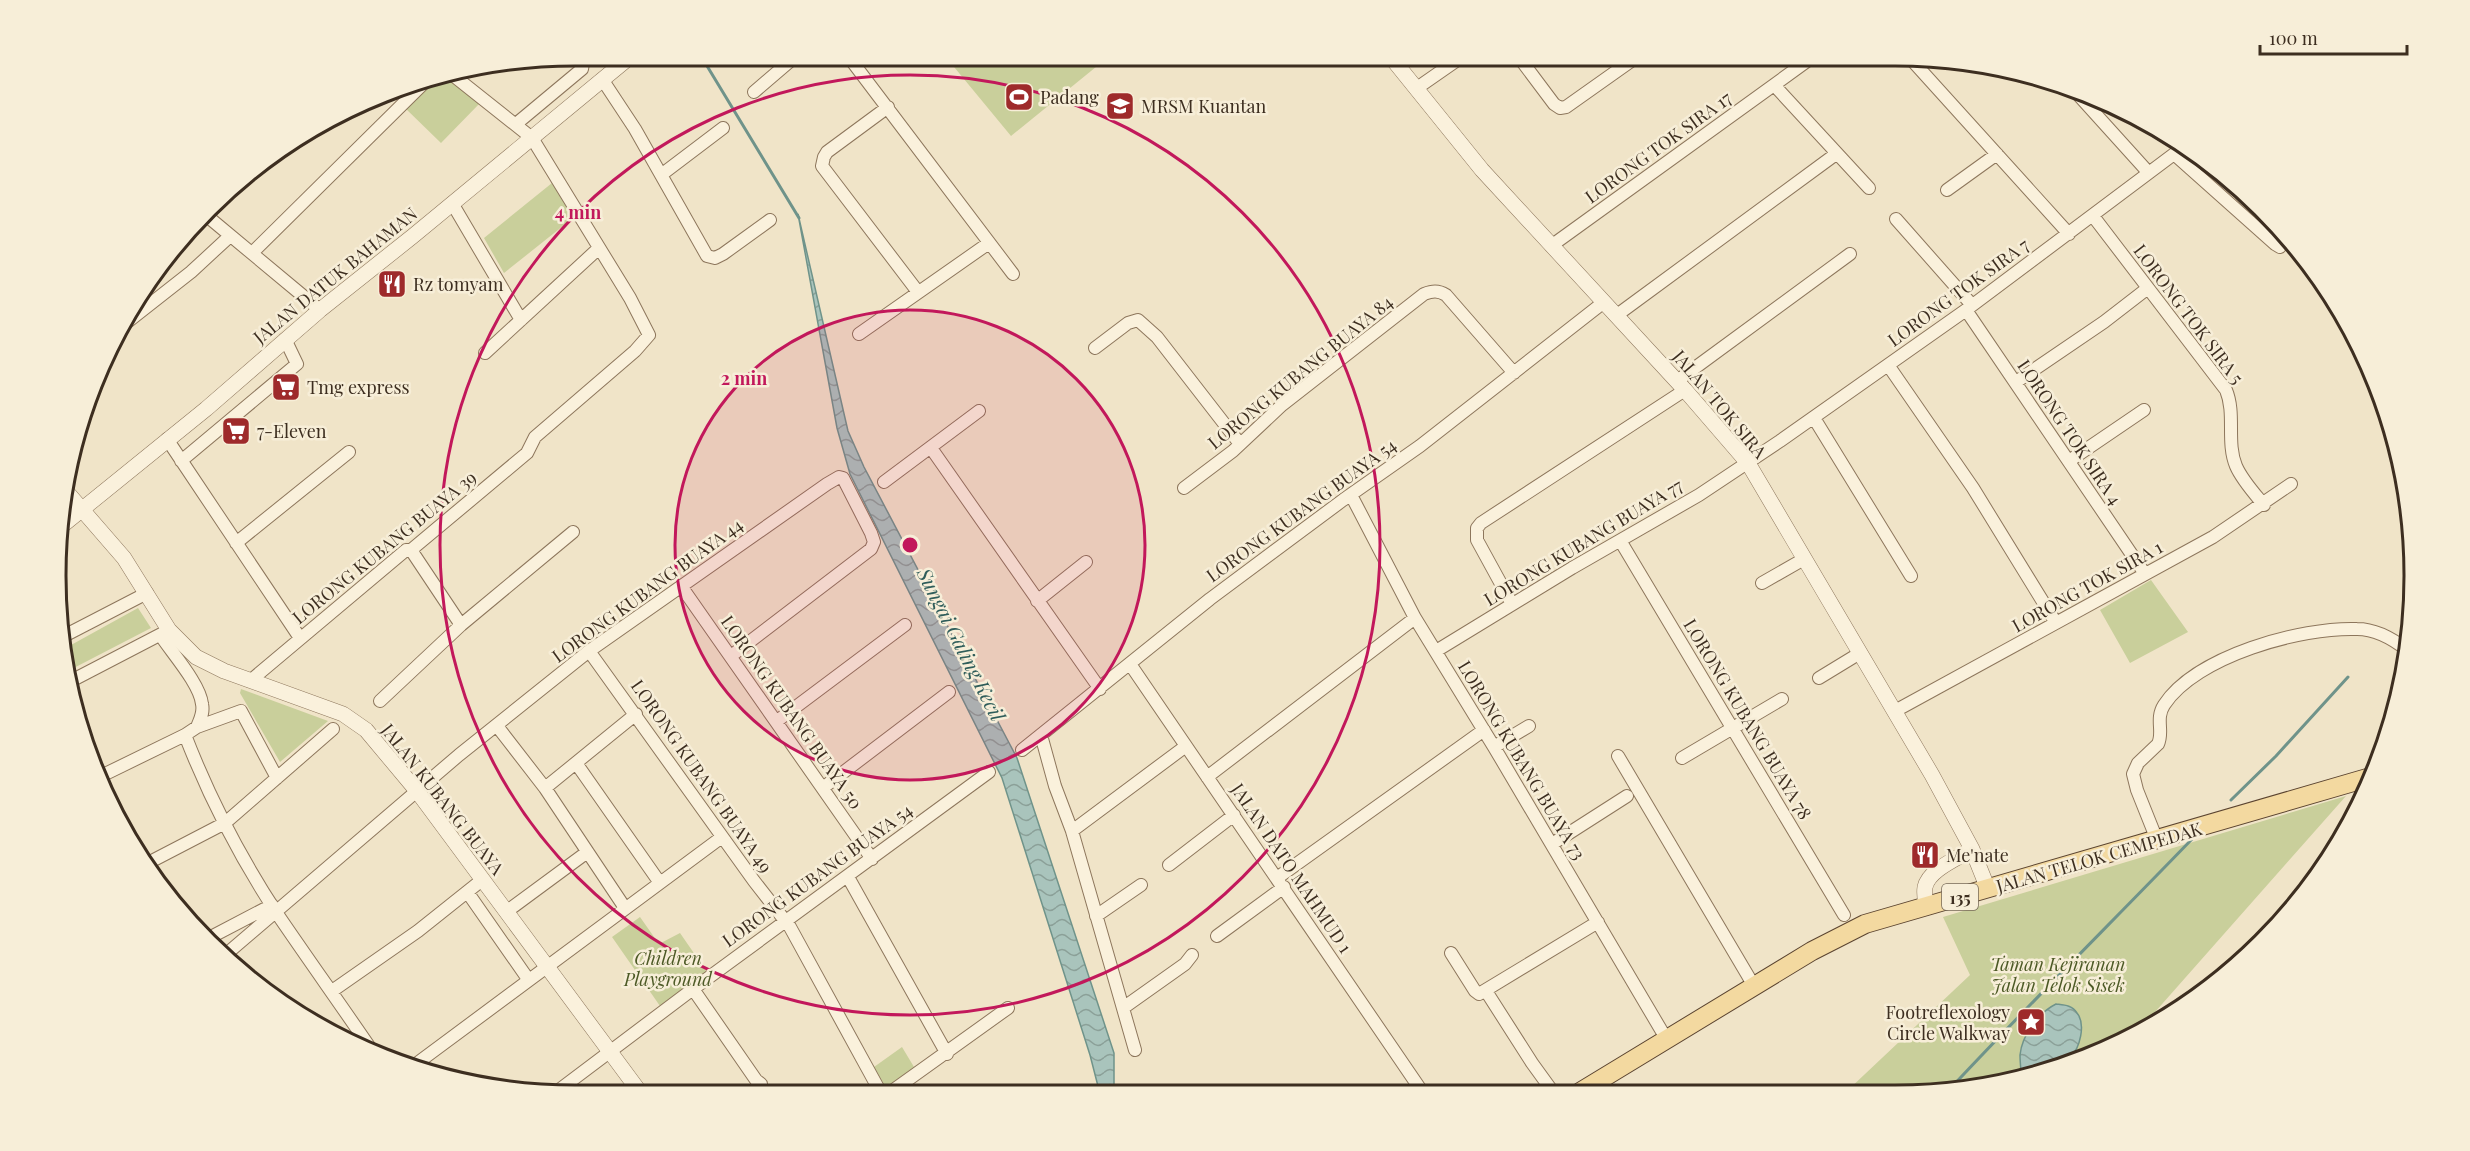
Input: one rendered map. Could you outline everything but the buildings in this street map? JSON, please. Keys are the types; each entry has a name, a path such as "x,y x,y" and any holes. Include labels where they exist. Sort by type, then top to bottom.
{"main road":[{"name":"JALAN TELOK CEMPEDAK","path":"1592,1085 1848,931 1885,918 2360,780"}],"street":[{"path":"516,124 582,69 582,66"},
{"name":"JALAN DATUK BAHAMAN","path":"69,520 206,409 320,310 618,66"},
{"path":"754,92 784,66"},
{"path":"856,66 1013,274"},
{"name":"JALAN TOK SIRA","path":"1398,66 1475,161 1681,386 1748,464 1895,711 1972,849 1988,889"},
{"path":"1417,88 1449,66"},
{"path":"1526,66 1554,104 1560,108 1566,107 1624,66"},
{"name":"LORONG TOK SIRA 17","path":"1551,246 1800,66"},
{"path":"1918,67 2068,234"},
{"path":"602,79 707,256 715,258 723,254 770,220"},
{"path":"459,80 532,138 599,248 485,353"},
{"path":"1774,85 1869,188"},
{"path":"252,253 415,92"},
{"path":"2087,104 2148,172"},
{"path":"888,107 827,152 822,165 918,292"},
{"path":"661,175 723,128"},
{"name":"LORONG TOK SIRA 7","path":"1748,464 1969,307 2177,152"},
{"path":"1617,315 1836,154"},
{"path":"1947,190 1997,154"},
{"path":"2174,154 2275,244 2280,247 2282,244"},
{"path":"452,203 521,320"},
{"name":"LORONG TOK SIRA 5","path":"2093,216 2226,390 2230,401 2233,453 2236,465 2264,505"},
{"path":"211,219 320,310"},
{"name":"LORONG TOK SIRA 4","path":"1896,219 1969,307 2016,382 2145,574"},
{"path":"138,314 230,236"},
{"path":"859,334 989,243"},
{"name":"LORONG KUBANG BUAYA 39","path":"250,681 406,550 411,550 527,453 535,437 635,351 649,335 630,298 599,248"},
{"path":"1512,604 1477,540 1477,528 1481,523 1681,386 1850,254"},
{"path":"2016,382 2104,322 2148,288"},
{"name":"LORONG KUBANG BUAYA 84","path":"1185,488 1240,444 1282,405 1424,294 1436,291 1446,295 1514,373"},
{"path":"150,295 157,300"},
{"name":"LORONG KUBANG BUAYA 54","path":"1022,750 1210,599 1514,373 1604,302"},
{"path":"1095,348 1128,323 1134,320 1143,322 1240,444"},
{"path":"181,461 297,364 285,339"},
{"path":"1888,365 1973,488 2056,623"},
{"path":"2069,461 2144,410"},
{"path":"884,482 980,411"},
{"path":"1814,418 1911,576"},
{"path":"167,440 300,638"},
{"path":"931,448 1100,689"},
{"path":"236,543 349,452"},
{"name":"LORONG KUBANG BUAYA 77","path":"1436,651 1748,464"},
{"name":"LORONG KUBANG BUAYA 44","path":"274,909 589,651 839,477 843,478 872,533 874,542 871,549 731,656"},
{"name":"LORONG TOK SIRA 1","path":"1895,711 2213,537 2264,505 2291,484"},
{"name":"LORONG KUBANG BUAYA 73","path":"1351,495 1415,618 1484,730 1667,1040"},
{"name":"JALAN KUBANG BUAYA","path":"72,497 124,558 147,593 165,633 196,657 250,681 344,714 366,730 417,791 634,1085"},
{"path":"380,701 461,625 573,532"},
{"name":"LORONG KUBANG BUAYA 78","path":"1621,542 1844,915"},
{"path":"411,550 461,625"},
{"path":"1762,584 1804,559"},
{"path":"1037,601 1086,562"},
{"name":"LORONG KUBANG BUAYA 50","path":"681,586 824,787 872,859"},
{"path":"69,633 147,593"},
{"path":"1207,777 1415,618"},
{"path":"777,720 905,625"},
{"path":"2157,840 2136,790 2133,774 2138,764 2158,744 2160,714 2181,686 2215,663 2245,650 2316,632 2365,630 2392,639 2400,645"},
{"path":"76,677 165,633 202,702 202,714 197,727"},
{"name":"LORONG KUBANG BUAYA 49","path":"589,651 722,837 790,927 877,1085"},
{"path":"1819,678 1860,653"},
{"name":"JALAN DATO MAHMUD 1","path":"1130,664 1418,1085"},
{"path":"824,787 949,692"},
{"path":"1683,758 1782,699"},
{"path":"107,773 197,727 241,711 277,778"},
{"path":"545,788 636,714"},
{"path":"497,726 545,788 586,853 626,908"},
{"path":"1494,747 1529,726"},
{"path":"153,860 225,823 333,729"},
{"path":"1217,936 1280,883 1484,730"},
{"path":"185,735 202,778 225,823 274,909 363,1038"},
{"path":"1041,735 1055,786 1072,831 1135,1050"},
{"path":"1072,831 1186,746"},
{"path":"1618,756 1755,986"},
{"path":"576,763 660,883"},
{"name":"LORONG KUBANG BUAYA 54","path":"567,1085 609,1051 989,772"},
{"path":"1552,844 1627,796"},
{"path":"1169,865 1234,815"},
{"path":"420,1061 722,837"},
{"path":"1926,906 1924,888 1927,882 1941,868 1972,849"},
{"path":"506,912 586,853"},
{"path":"848,877 947,1054"},
{"path":"332,992 468,893 482,880"},
{"path":"1096,916 1141,885"},
{"path":"468,893 528,979"},
{"path":"215,936 274,909"},
{"path":"231,950 274,909"},
{"path":"1451,953 1474,991 1479,994 1598,922"},
{"path":"1123,1008 1185,964 1192,955"},
{"path":"693,989 761,1084"},
{"path":"1486,991 1548,1085"},
{"path":"902,1085 1008,1008"}],"green space":[{"name":"Padang","path":"953,66 1097,66 1011,136"},
{"path":"453,81 481,102 441,143 404,107 422,90"},
{"path":"552,183 573,218 504,273 484,238"},
{"path":"2151,580 2188,632 2130,663 2100,610"},
{"path":"138,608 151,628 75,668 71,645"},
{"path":"241,689 328,721 280,762 240,693"},
{"name":"Taman Kejiranan Jalan Telok Sisek","path":"2346,796 2149,1017 2089,1046 2026,1068 1961,1081 1853,1085 1970,975 1943,917"},
{"name":"Children Playground","path":"640,917 659,944 680,933 707,972 660,1006 612,937"},
{"path":"902,1047 914,1067 890,1085 884,1085 874,1067"}],"water":[{"path":"798,214 848,431 864,467 1017,758 1114,1053 1114,1085 1098,1085 1002,778 850,474 837,428"},
{"path":"2056,1004 2075,1010 2081,1023 2081,1036 2077,1048 2075,1051 2058,1058 2021,1069 2020,1055 2024,1040 2032,1025"}],"waterway":[{"name":"Sungai Galing Kecil","path":"707,66 799,218"},
{"path":"2231,800 2276,756 2348,677"},
{"path":"1957,1081 2194,837"}],"place":[{"name":"Padang","path":"1019,97"},
{"name":"MRSM Kuantan","path":"1120,106"},
{"name":"Rz tomyam","path":"392,284"},
{"name":"Tmg express","path":"286,387"},
{"name":"7-Eleven","path":"236,431"},
{"name":"Me'nate","path":"1925,855"},
{"name":"Footreflexology Circle Walkway","path":"2031,1022"}]}
